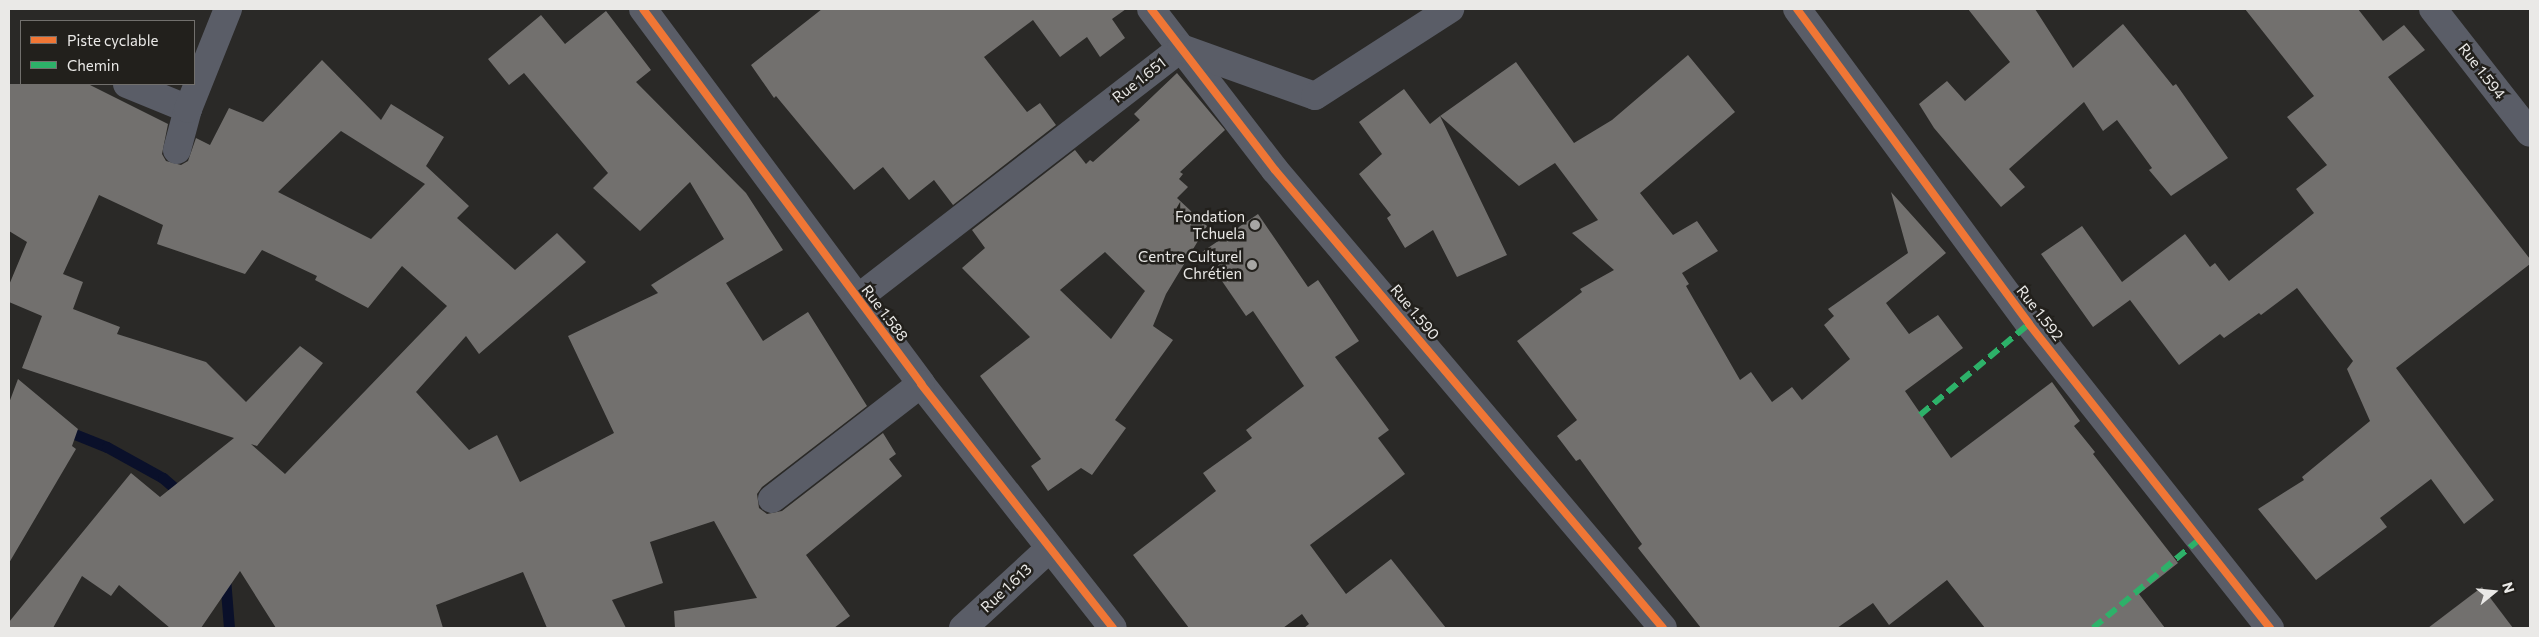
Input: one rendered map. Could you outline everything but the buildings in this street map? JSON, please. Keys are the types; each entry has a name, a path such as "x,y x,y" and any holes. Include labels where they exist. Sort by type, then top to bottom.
{"street":[{"path":"177,150 188,109 228,9"},
{"name":"Rue 1.588","path":"642,9 921,384 1113,628"},
{"name":"Rue 1.590","path":"1151,9 1275,170 1663,628"},
{"name":"Rue 1.651","path":"858,298 1181,48 1315,96 1450,9"},
{"name":"Rue 1.592","path":"1797,9 2029,324 2270,628"},
{"name":"Rue 1.594","path":"2433,9 2530,133"},
{"path":"129,85 188,109"},
{"path":"772,499 921,384"},
{"name":"Rue 1.613","path":"963,628 1050,548"}],"waterway":[{"path":"62,429 107,447 163,478 185,497"},
{"path":"225,578 229,628"}],"marked path":[{"path":"1920,415 2029,324"},
{"path":"2093,628 2201,538"}],"cycle path":[{"path":"643,9 921,384 1113,628"},
{"path":"1151,9 1275,170 1663,628"},
{"path":"1797,9 2029,324 2270,628"}],"place":[{"name":"Fondation Tchuela","path":"1255,225"},
{"name":"Centre Culturel Chrétien","path":"1252,265"}]}
